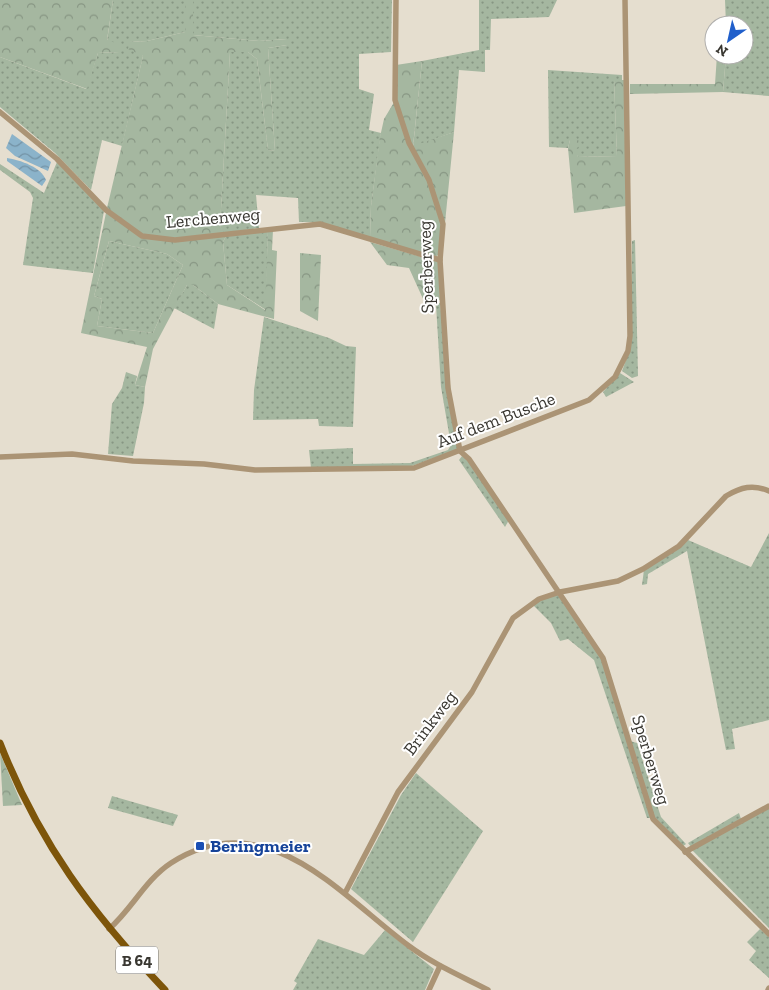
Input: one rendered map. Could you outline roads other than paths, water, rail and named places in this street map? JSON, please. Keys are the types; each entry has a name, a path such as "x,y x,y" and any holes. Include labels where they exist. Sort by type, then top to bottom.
{"main road":[{"name":"B 64","path":"0,743 28,807 55,856 109,929 165,990"}],"street":[{"name":"Sperberweg","path":"396,0 394,100 409,143 429,180 443,224 440,260 448,388 460,451"},
{"name":"Auf dem Busche","path":"0,457 72,454 133,461 204,464 255,470 414,468 589,400 615,377 628,351 631,320 625,0"},
{"name":"Lerchenweg","path":"0,112 57,159 106,210 142,236 175,240 320,224 440,260"},
{"path":"469,448 470,459"},
{"path":"460,451 470,459 560,592"},
{"name":"Brinkweg","path":"345,892 398,792 472,692 513,618 539,599 560,592 618,581 679,546 726,496 744,487 755,487 769,491"},
{"name":"Sperberweg","path":"560,592 563,601 603,658 653,819 769,934"},
{"path":"686,852 769,806"},
{"path":"109,929 146,885 171,863 193,852 220,845 262,846 299,860 345,892 409,946 440,966 488,990"},
{"path":"429,990 440,966"}],"water":[{"path":"12,134 51,162 48,171 15,156 6,148"},
{"path":"7,158 24,162 40,171 46,180 42,186 7,161"}],"place":[{"name":"Beringmeier","path":"200,846"}]}
